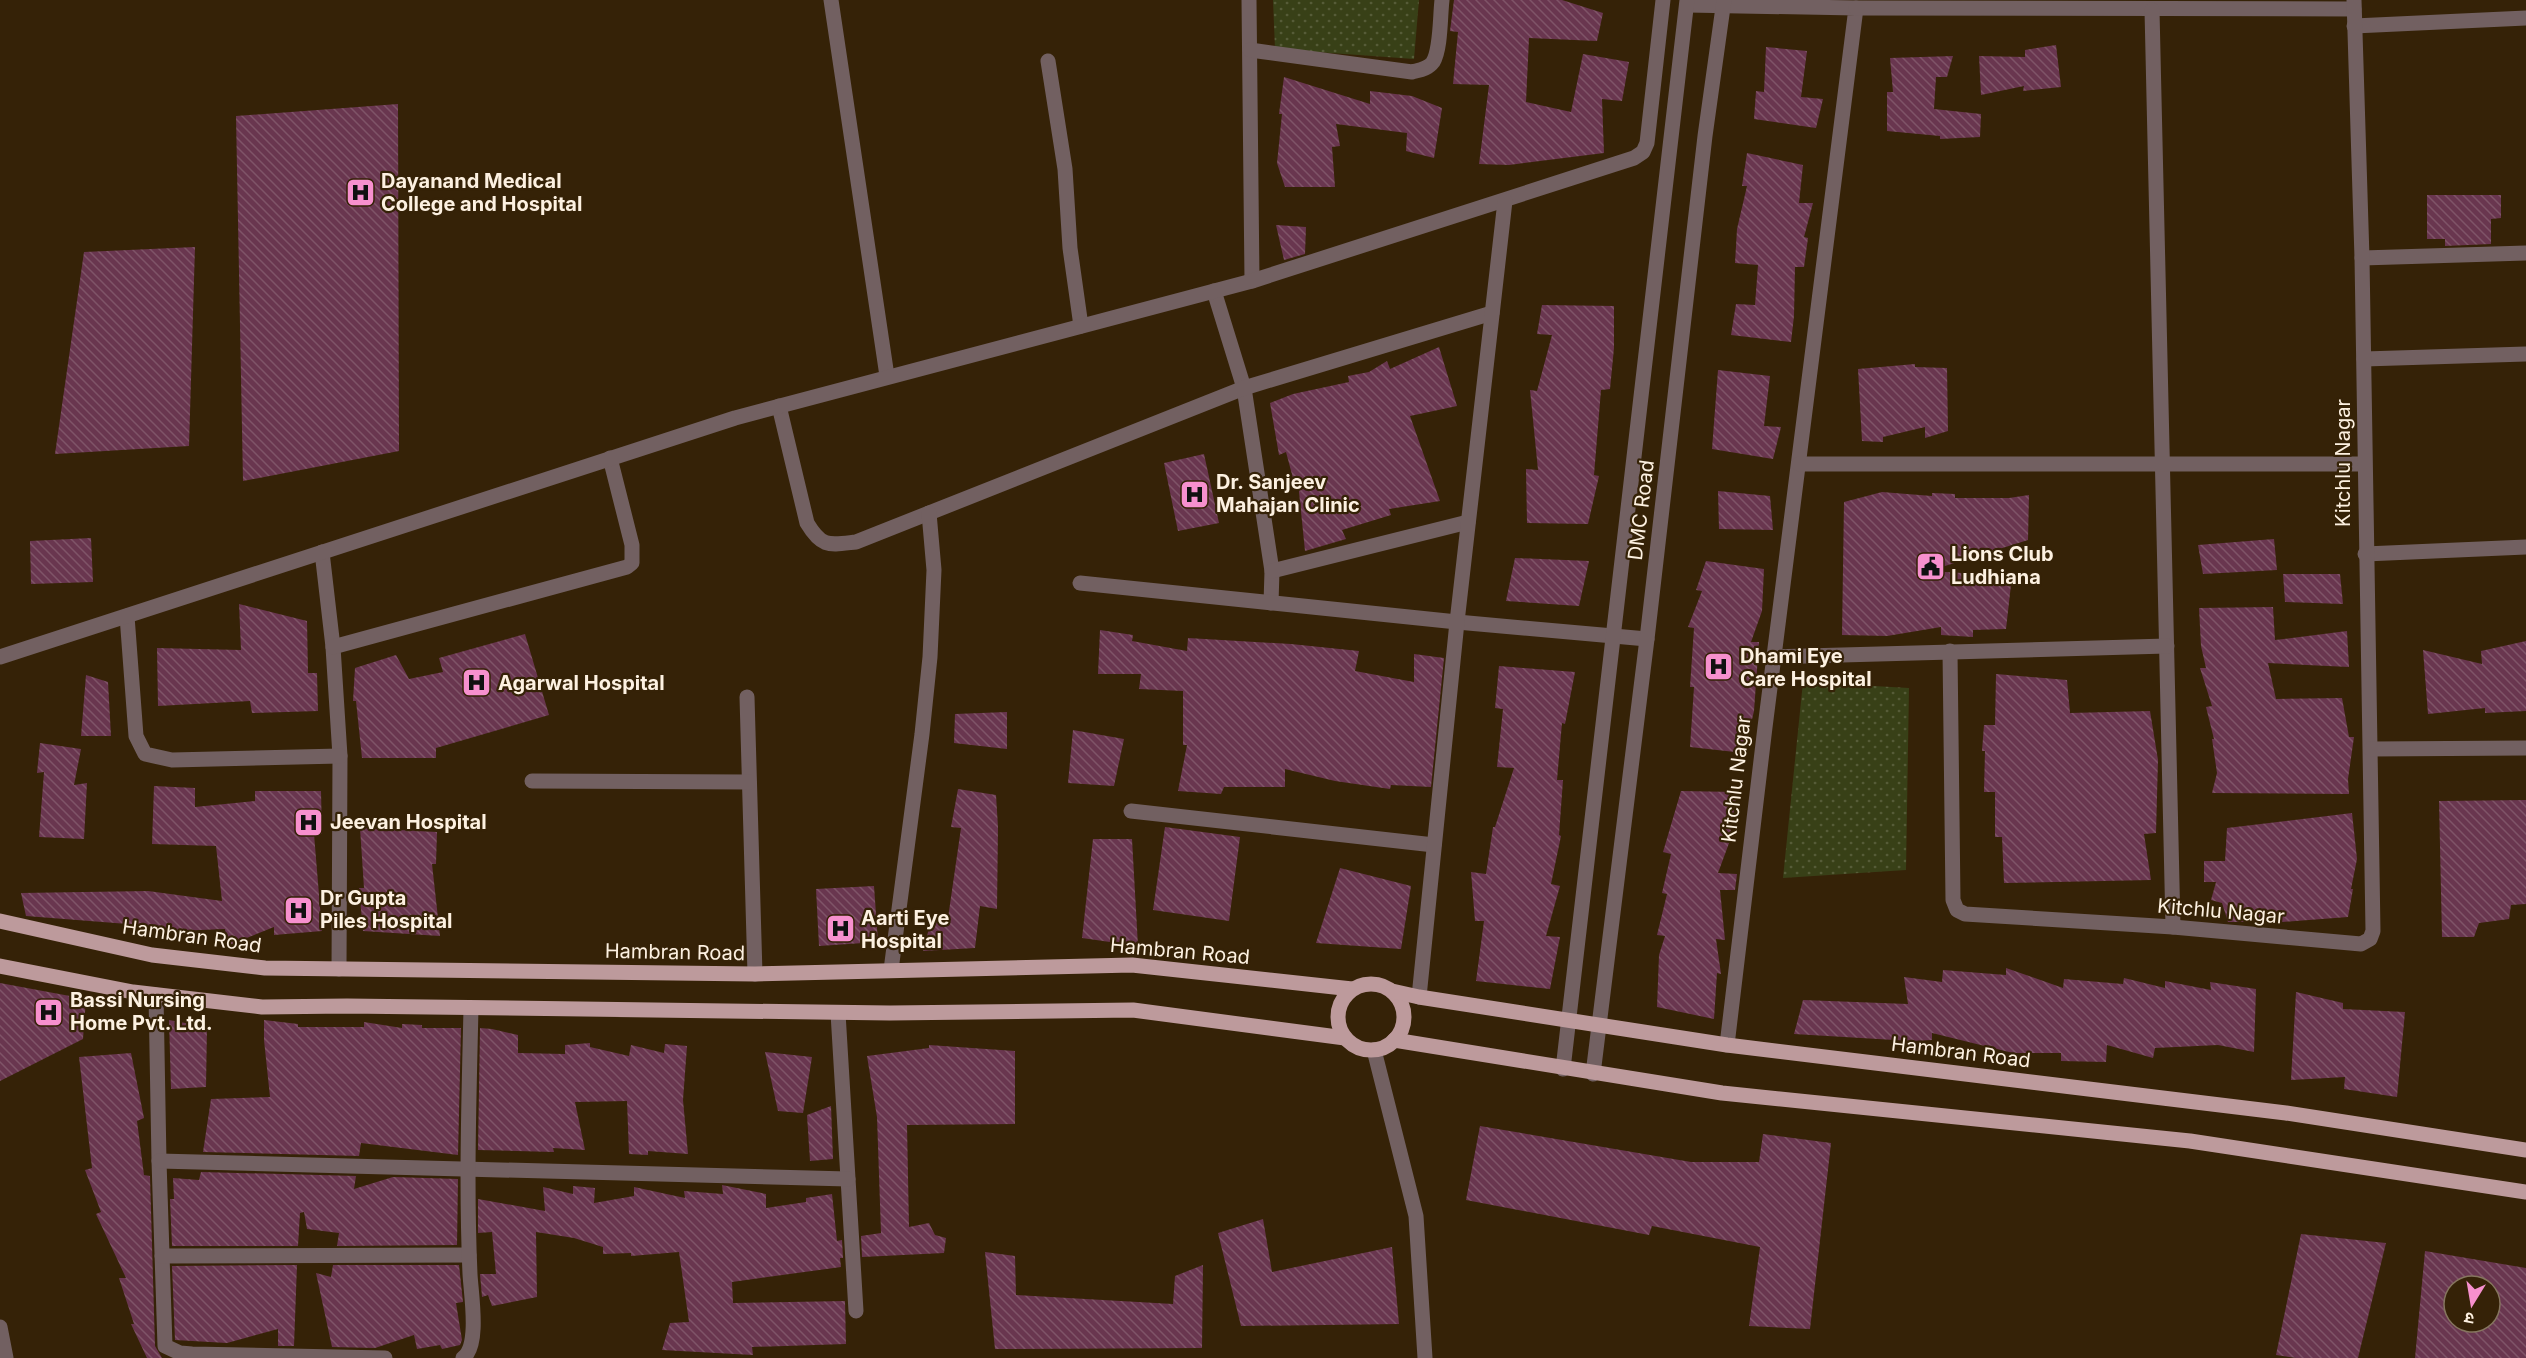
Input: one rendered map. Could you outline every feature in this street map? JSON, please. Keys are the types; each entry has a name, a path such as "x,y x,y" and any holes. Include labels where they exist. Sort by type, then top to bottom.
{"main road":[{"name":"Hambran Road","path":"0,921 152,955 265,968 755,974 1132,965 1352,989"},
{"path":"0,966 156,995 262,1008 838,1012 1133,1010 1345,1038"},
{"path":"1373,983 1383,985 1392,991 1404,1010 1401,1031 1394,1040 1374,1050 1353,1045 1345,1038 1337,1017 1344,996 1352,989 1373,983"},
{"name":"Hambran Road","path":"1392,991 1727,1045 2286,1113 2526,1150"},
{"path":"1394,1040 1593,1074 1722,1093 2190,1141 2526,1192"}],"street":[{"path":"831,0 887,376"},
{"path":"1249,0 1252,281"},
{"path":"1250,50 1412,72 1426,68 1433,62 1438,45 1442,0"},
{"path":"0,657 610,458 779,406 1252,281 1634,158 1643,152 1647,143 1663,0"},
{"path":"1563,1069 1687,2 1856,8 2152,10 2354,4"},
{"name":"DMC Road","path":"1593,1074 1647,639 1705,136 1724,3"},
{"name":"Kitchlu Nagar","path":"1950,651 1953,900 1957,910 1965,914 2173,927 2361,944 2370,939 2373,931 2371,749 2365,554 2362,258 2354,4"},
{"name":"Kitchlu Nagar","path":"1727,1045 1772,657 1799,464 1856,8"},
{"path":"2152,10 2173,927"},
{"path":"2354,26 2526,18"},
{"path":"1048,61 1065,169 1070,248 1081,326"},
{"path":"1419,997 1457,622 1504,201"},
{"path":"2362,258 2526,253"},
{"path":"1214,291 1244,388 1272,571 1271,603"},
{"path":"779,406 803,513 816,538 826,544 856,542 1244,388 1492,313"},
{"path":"2364,358 2526,354"},
{"path":"333,646 627,567 632,563 632,544 610,458"},
{"path":"1799,464 2364,464"},
{"path":"891,970 930,657 934,570 929,513"},
{"path":"1272,571 1468,522"},
{"path":"2365,554 2526,547"},
{"path":"322,552 333,646 340,756 339,969"},
{"path":"1080,584 1647,639"},
{"path":"127,616 136,736 144,754 172,760 340,756"},
{"path":"1772,657 2167,646"},
{"path":"747,697 755,974"},
{"path":"2371,749 2526,748"},
{"path":"532,781 749,783"},
{"path":"1131,811 1434,845"},
{"path":"156,995 165,1346 171,1351 192,1354 385,1358"},
{"path":"463,1358 471,1349 473,1332 468,1169 471,1008"},
{"path":"838,1012 856,1311"},
{"path":"1374,1050 1416,1216 1424,1351"},
{"path":"159,1161 848,1179"},
{"path":"162,1256 469,1255"},
{"path":"0,1327 6,1358"}],"green space":[{"path":"1273,0 1419,0 1414,59 1275,49"},
{"path":"1803,682 1909,688 1906,870 1783,878"}],"building":[{"path":"1454,0 1562,0 1603,13 1597,41 1529,38 1526,102 1571,112 1583,54 1629,62 1622,101 1602,99 1604,153 1509,165 1479,164 1489,85 1453,84 1458,32 1450,31"},
{"path":"2056,45 2061,87 2023,91 2024,86 1981,95 1979,56 2025,57 2025,50"},
{"path":"1766,47 1807,51 1801,97 1823,99 1816,128 1754,119 1756,91 1764,92"},
{"path":"1953,56 1947,77 1936,77 1934,109 1981,114 1980,137 1940,139 1940,136 1887,131 1887,92 1893,92 1890,58"},
{"path":"1284,77 1370,104 1370,91 1412,96 1442,108 1434,158 1406,151 1407,133 1336,124 1340,146 1332,147 1335,187 1285,187 1277,163 1282,114 1279,114"},
{"path":"398,104 399,451 243,481 236,116"},
{"path":"1747,153 1803,165 1799,203 1813,203 1804,237 1808,238 1804,267 1795,267 1791,342 1731,335 1736,304 1755,305 1758,265 1735,263 1737,229 1747,186 1742,186"},
{"path":"2427,195 2501,195 2501,218 2491,219 2491,244 2445,246 2445,239 2427,239"},
{"path":"1276,225 1306,227 1305,254 1284,260"},
{"path":"195,247 189,446 55,454 84,252"},
{"path":"1542,305 1614,306 1614,348 1610,389 1601,390 1594,475 1599,476 1588,524 1527,523 1526,469 1538,470 1530,390 1537,391 1552,335 1537,334"},
{"path":"1439,347 1457,406 1410,416 1440,501 1389,509 1391,515 1342,530 1346,539 1305,551 1298,482 1294,482 1286,452 1279,455 1270,403 1293,394 1349,382 1348,376 1369,372 1387,361 1390,369"},
{"path":"1915,364 1915,367 1947,368 1948,431 1925,438 1925,427 1883,437 1883,442 1862,441 1858,369"},
{"path":"1718,370 1770,376 1764,426 1781,427 1773,459 1712,449"},
{"path":"1204,454 1219,523 1178,531 1164,463"},
{"path":"1718,491 1770,496 1773,530 1719,529"},
{"path":"1882,492 1932,496 1932,493 1955,494 1955,498 2009,498 2029,495 2028,540 1929,571 2012,576 2006,629 1973,630 1973,637 1941,635 1941,627 1887,636 1842,635 1844,502"},
{"path":"91,538 93,582 31,584 30,541"},
{"path":"2274,539 2277,570 2203,574 2198,545"},
{"path":"1515,558 1589,561 1579,606 1506,601"},
{"path":"1706,561 1764,569 1762,611 1751,642 1759,642 1754,711 1744,753 1690,747 1694,687 1690,687 1694,628 1688,627 1702,591 1696,590"},
{"path":"2283,574 2340,574 2343,604 2285,602"},
{"path":"239,604 307,621 308,673 317,673 318,711 252,713 250,701 158,706 157,648 241,650"},
{"path":"2273,607 2275,640 2347,631 2349,667 2268,663 2276,699 2342,698 2349,737 2354,737 2348,779 2349,794 2212,793 2217,773 2212,739 2214,739 2206,707 2212,706 2200,668 2206,668 2201,646 2199,608"},
{"path":"1100,630 1133,635 1132,641 1187,651 1188,638 1291,644 1359,651 1355,671 1414,682 1414,654 1444,658 1431,787 1391,785 1390,789 1335,781 1285,769 1285,787 1224,787 1221,794 1178,791 1187,745 1183,745 1183,691 1139,689 1141,674 1098,674"},
{"path":"525,634 549,715 436,748 436,758 362,758 356,701 353,701 355,668 396,655 409,679 443,672 439,658"},
{"path":"2526,641 2526,711 2485,713 2485,708 2428,714 2423,650 2482,664 2481,651"},
{"path":"1499,666 1575,672 1565,724 1562,723 1557,780 1563,780 1559,835 1561,836 1551,884 1560,886 1546,936 1560,937 1550,989 1476,981 1484,921 1475,921 1471,872 1486,874 1493,827 1495,827 1514,768 1497,767 1503,709 1495,708"},
{"path":"1996,674 2067,680 2070,713 2150,711 2158,760 2156,833 2144,834 2151,880 2004,883 2002,837 1995,837 1995,792 1984,792 1985,751 1982,751 1984,725 1995,725"},
{"path":"86,675 108,682 111,736 81,736"},
{"path":"1007,712 1007,749 954,743 955,714"},
{"path":"1073,730 1124,739 1114,786 1068,783"},
{"path":"40,743 81,749 74,785 87,783 84,839 39,837 44,772 37,773"},
{"path":"154,786 195,788 195,807 255,801 255,791 321,791 322,834 314,834 322,931 274,935 274,927 227,946 225,929 152,932 153,926 26,916 21,893 148,891 222,901 216,846 152,844"},
{"path":"958,789 996,795 997,909 980,906 975,948 923,951 932,917 948,918 961,828 951,827"},
{"path":"1681,791 1737,792 1730,835 1732,835 1718,873 1737,874 1735,890 1720,890 1725,940 1716,939 1721,974 1717,973 1714,1019 1657,1007 1659,955 1665,936 1657,935 1667,894 1662,893 1671,854 1663,852"},
{"path":"2526,800 2526,904 2511,905 2509,919 2479,923 2474,937 2442,937 2439,801"},
{"path":"2352,813 2357,859 2348,917 2282,922 2228,922 2222,903 2211,900 2216,882 2204,882 2204,861 2225,861 2227,828"},
{"path":"1165,827 1240,837 1229,921 1153,910"},
{"path":"360,828 437,832 436,864 432,864 440,936 363,931 359,888 364,888"},
{"path":"1093,839 1132,839 1138,946 1082,938"},
{"path":"1340,868 1411,886 1401,949 1316,943"},
{"path":"874,886 878,942 819,946 816,889"},
{"path":"2006,968 2063,988 2064,979 2123,984 2124,978 2165,988 2165,981 2211,990 2210,982 2256,989 2254,1052 2218,1045 2155,1048 2153,1058 2107,1045 2106,1062 2061,1061 2061,1053 2013,1053 1932,1033 1932,1040 1911,1041 1794,1034 1803,1000 1908,1004 1904,977 1942,982 1943,970 2006,975"},
{"path":"0,983 86,999 83,1039 0,1081"},
{"path":"2296,992 2343,1003 2343,1009 2405,1012 2397,1097 2344,1089 2345,1077 2291,1080"},
{"path":"169,1020 207,1027 206,1087 171,1089"},
{"path":"264,1020 298,1024 298,1027 364,1027 364,1022 402,1028 402,1024 422,1025 422,1028 461,1028 458,1155 361,1143 359,1156 203,1152 211,1099 270,1097"},
{"path":"480,1028 518,1035 518,1053 565,1054 565,1045 590,1043 590,1047 629,1056 631,1045 664,1053 665,1044 687,1046 683,1100 688,1154 648,1151 648,1155 629,1154 627,1101 575,1102 585,1150 553,1148 554,1152 478,1150"},
{"path":"929,1045 1015,1051 1015,1124 907,1125 909,1227 929,1223 935,1235 946,1238 944,1253 862,1257 861,1236 881,1233 877,1117 867,1056 929,1048"},
{"path":"765,1052 812,1057 803,1113 778,1111"},
{"path":"131,1053 144,1118 137,1121 144,1175 150,1176 155,1346 162,1358 147,1358 131,1324 134,1324 119,1278 126,1278 96,1214 101,1212 85,1170 92,1168 79,1057"},
{"path":"831,1106 833,1159 810,1161 807,1115"},
{"path":"1480,1126 1691,1162 1759,1162 1763,1134 1831,1143 1810,1329 1749,1326 1760,1247 1652,1226 1649,1235 1466,1200"},
{"path":"201,1172 356,1176 354,1189 393,1177 458,1179 457,1245 337,1246 339,1233 307,1229 304,1212 300,1213 298,1246 172,1246 170,1199 174,1199 173,1178 199,1180"},
{"path":"722,1185 766,1194 766,1208 806,1202 806,1198 832,1194 837,1241 842,1240 841,1267 732,1282 733,1303 845,1301 846,1344 752,1347 753,1355 662,1350 670,1323 689,1322 679,1252 631,1256 631,1253 603,1254 603,1247 574,1238 536,1232 537,1297 492,1306 488,1295 482,1297 480,1274 496,1274 492,1232 478,1233 478,1199 545,1211 543,1187 573,1194 573,1186 595,1188 594,1203 634,1196 634,1187 685,1198 684,1191 723,1194"},
{"path":"1263,1219 1272,1272 1392,1247 1399,1324 1241,1326 1218,1233"},
{"path":"2301,1234 2386,1243 2358,1358 2296,1358 2276,1355"},
{"path":"2425,1251 2526,1268 2526,1358 2415,1358"},
{"path":"985,1252 1015,1256 1016,1295 1173,1304 1175,1276 1203,1265 1202,1348 995,1349"},
{"path":"297,1265 294,1346 278,1346 278,1329 227,1343 175,1340 172,1266"},
{"path":"333,1265 459,1265 463,1302 456,1303 462,1340 460,1345 442,1349 440,1345 417,1349 414,1335 375,1348 332,1347 316,1273 331,1277"}],"place":[{"name":"Dayanand Medical College and Hospital","path":"360,193"},
{"name":"Dr. Sanjeev Mahajan Clinic","path":"1195,494"},
{"name":"Lions Club Ludhiana","path":"1930,566"},
{"name":"Dhami Eye Care Hospital","path":"1719,667"},
{"name":"Agarwal Hospital","path":"477,683"},
{"name":"Jeevan Hospital","path":"309,822"},
{"name":"Dr Gupta Piles Hospital","path":"299,910"},
{"name":"Aarti Eye Hospital","path":"840,929"},
{"name":"Bassi Nursing Home Pvt. Ltd.","path":"49,1012"}]}
